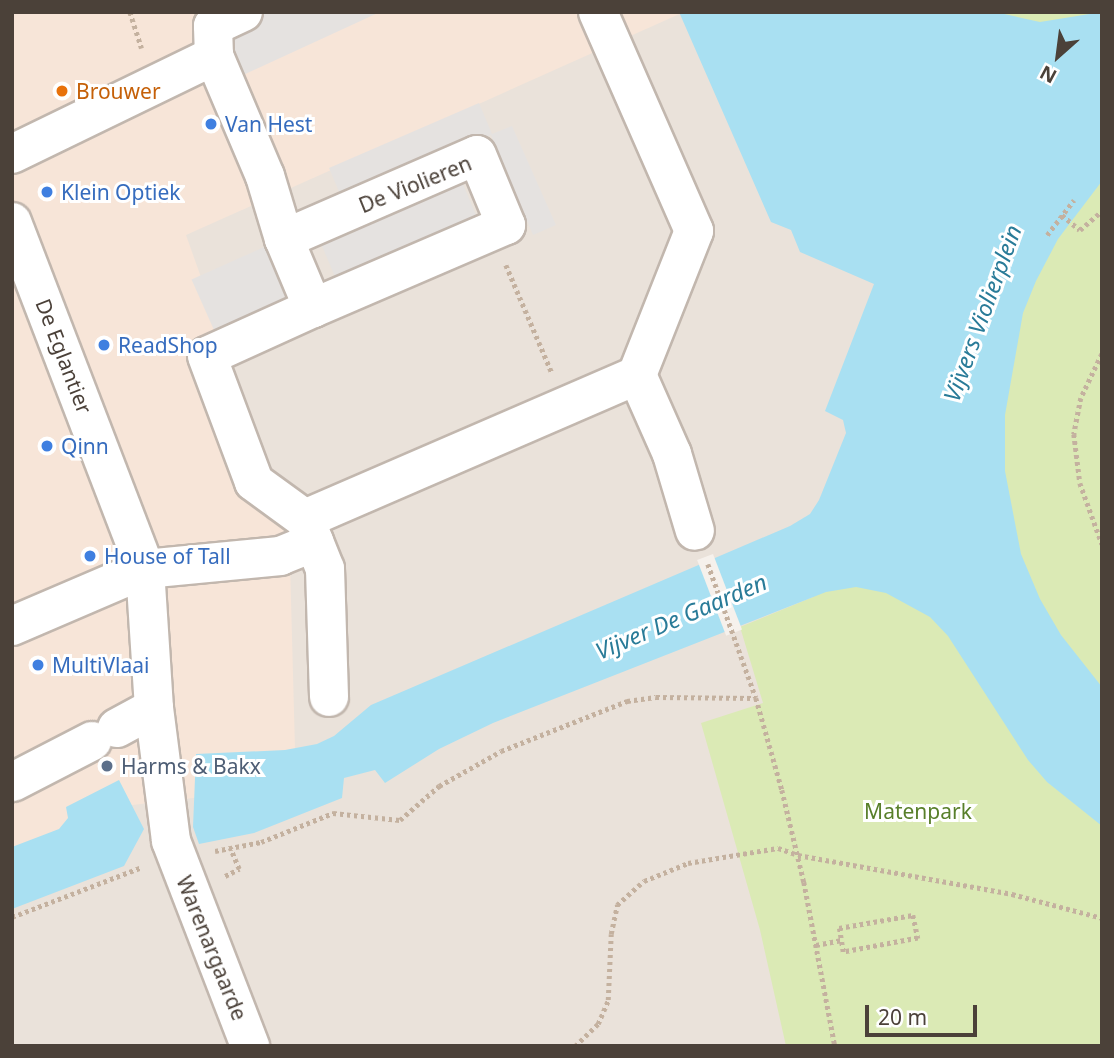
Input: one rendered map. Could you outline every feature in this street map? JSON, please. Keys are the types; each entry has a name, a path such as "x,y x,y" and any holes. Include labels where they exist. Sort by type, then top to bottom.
{"street":[{"path":"12,154 200,63 213,26 243,12"},
{"path":"12,625 145,569 280,556 309,530 566,406 637,375 694,231 598,12"},
{"path":"200,63 265,176 284,239 313,308"},
{"name":"De Violieren","path":"284,239 477,155 506,225 491,231"},
{"name":"De Eglantier","path":"12,222 145,569 154,708 174,855"},
{"path":"329,697 325,569 309,530 254,482 207,356 491,231"},
{"path":"637,375 672,454 699,542"},
{"path":"13,782 154,708"},
{"name":"Warenargaarde","path":"174,855 250,1046"}],"path":[{"path":"1047,235 1074,200"},
{"path":"1062,215 1080,230 1102,211"},
{"path":"491,231 566,406"},
{"path":"1102,354 1081,398 1074,433 1080,483 1102,544"},
{"path":"699,542 756,698 798,855 835,1046"},
{"path":"174,855 261,842 333,813 400,820 439,786 501,751 627,701 656,697 756,698"},
{"path":"230,848 239,869 232,872"},
{"path":"575,1046 598,1024 605,1012 610,989 613,912 633,888 662,872 688,863 778,848 798,855 1012,894 1102,918"},
{"name":"Warenargaarde","path":"12,916 174,855"},
{"path":"913,915 918,939 843,952 841,940 839,928 913,915"},
{"path":"816,945 841,940"}],"shaded area":[{"path":"12,12 1102,12 1102,1046 12,1046"},
{"path":"12,12 684,12 186,235 289,525 296,786 115,807 12,859"},
{"path":"212,12 380,12 241,76"},
{"path":"479,103 492,134 512,126 556,225 533,235 491,135 343,201 329,168"},
{"path":"460,177 481,226 339,286 318,237"},
{"path":"271,244 294,296 215,331 192,279"}],"green space":[{"name":"Matenpark","path":"783,12 1102,12 1102,1046 786,1046 760,930 701,723 763,703 740,627 813,597 924,320"}],"water":[{"path":"679,12 995,12 1040,22 1102,12 1102,181 1058,239 1023,313 1005,415 1005,471 1021,554 1040,599 1061,635 1102,687 1102,826 1047,782 1028,760 948,636 930,617 886,593 856,587 826,592 493,723 439,749 385,783 375,770 344,778 342,798 254,833 199,844 193,827 196,754 285,750 317,744 334,736 371,705 790,526 810,514 819,500 846,433 843,420 825,411 874,284 800,252 791,230 771,222"},
{"path":"119,780 144,829 124,866 12,909 12,847 59,829 68,818 66,807"}],"pier":[{"path":"713,554 742,630 726,636 697,560"}],"place":[{"name":"Brouwer","path":"62,91"},
{"name":"Van Hest","path":"211,124"},
{"name":"Klein Optiek","path":"47,192"},
{"name":"ReadShop","path":"104,345"},
{"name":"Qinn","path":"47,446"},
{"name":"House of Tall","path":"90,556"},
{"name":"MultiVlaai","path":"38,665"},
{"name":"Harms & Bakx","path":"107,766"}],"water label":[{"name":"Vijvers Violierplein","path":"982,313"},
{"name":"Vijver De Gaarden","path":"681,616"}]}
